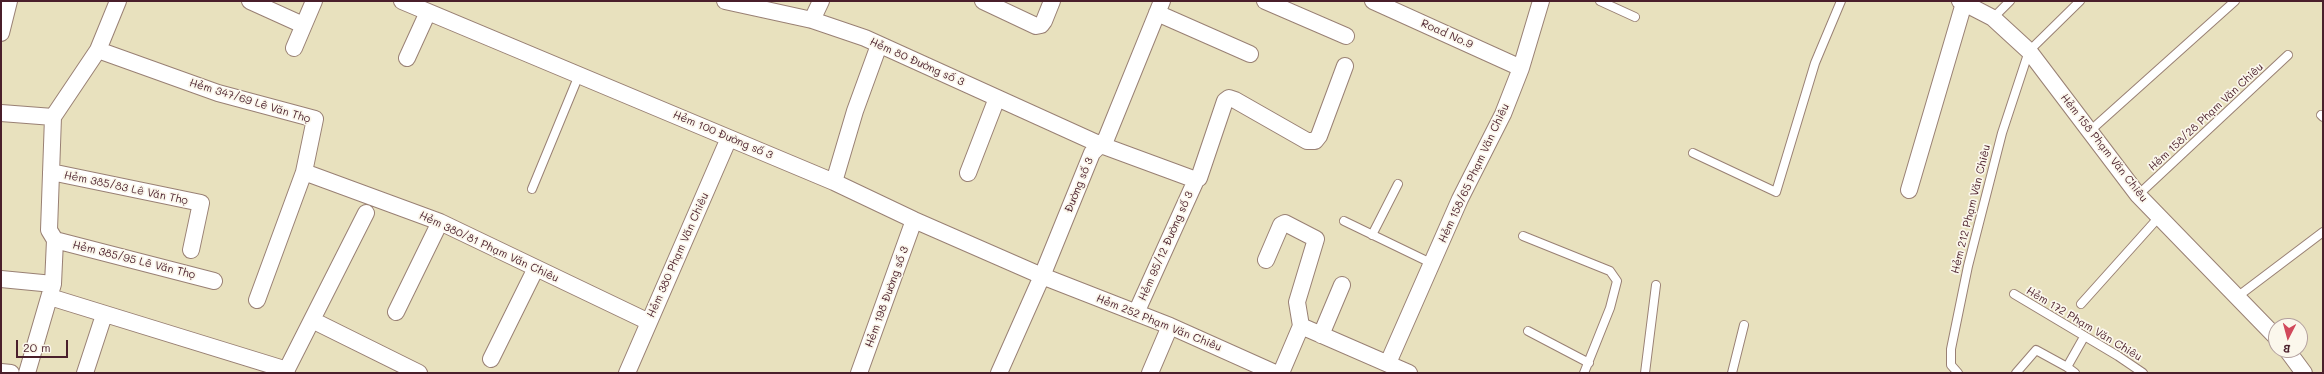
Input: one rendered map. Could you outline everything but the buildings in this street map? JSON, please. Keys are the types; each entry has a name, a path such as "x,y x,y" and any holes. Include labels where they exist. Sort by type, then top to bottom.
{"street":[{"path":"1,34 9,1"},
{"path":"27,373 51,291 55,240 48,230 53,116 98,50 118,1"},
{"path":"250,1 303,25"},
{"path":"294,48 314,1"},
{"name":"Hẻm 100 Đường số 3","path":"402,1 834,182 914,220 1042,276"},
{"name":"Hẻm 80 Đường số 3","path":"725,1 749,3 812,20 879,45 1101,145 1196,180"},
{"path":"812,20 821,1"},
{"path":"983,1 1036,26 1041,25 1044,21 1052,1"},
{"path":"1265,1 1346,36"},
{"name":"Road No.9","path":"1373,1 1521,68"},
{"name":"Hẻm 158/65 Phạm Văn Chiêu","path":"1388,363 1433,264 1460,199 1503,114 1521,68 1541,1"},
{"path":"1909,190 1962,2"},
{"name":"Hẻm 158 Phạm Văn Chiêu","path":"1962,2 1993,18 2029,51 2091,130 2138,195 2268,329"},
{"path":"1160,7 1250,54"},
{"name":"Đường số 3","path":"999,373 1042,276 1092,153 1106,139 1160,7"},
{"path":"407,58 428,12"},
{"path":"834,182 855,111 879,45"},
{"name":"Hẻm 347/69 Lê Văn Thọ","path":"98,50 218,93 315,119 304,172 257,300"},
{"name":"Hẻm 95/12 Đường số 3","path":"1136,313 1196,180 1199,178 1225,101 1229,98 1235,100 1306,142 1315,142 1319,136 1345,66"},
{"path":"968,173 998,98"},
{"path":"1,113 53,116"},
{"name":"Hẻm 380 Phạm Văn Chiêu","path":"627,373 729,138"},
{"name":"Hẻm 385/83 Lê Văn Thọ","path":"51,172 200,203 191,250"},
{"name":"Hẻm 380/81 Phạm Văn Chiêu","path":"304,172 440,222 649,322"},
{"path":"1,280 51,291 104,315 286,372 366,213"},
{"name":"Hẻm 198 Đường số 3","path":"859,373 914,220"},
{"path":"396,312 440,222"},
{"path":"1266,260 1281,225 1284,223 1316,240 1297,302 1301,326 1281,373"},
{"name":"Hẻm 385/95 Lê Văn Thọ","path":"55,240 214,281"},
{"path":"491,359 536,268"},
{"name":"Hẻm 252 Phạm Văn Chiêu","path":"1042,276 1170,326 1275,373"},
{"path":"1321,335 1342,285"},
{"path":"86,373 104,315"},
{"path":"312,320 419,373"},
{"path":"1150,373 1170,326"},
{"path":"1301,326 1409,373"},
{"path":"2293,358 2304,373"},
{"path":"1,372 11,373"}],"lane":[{"path":"1600,1 1635,17"},
{"path":"1693,153 1776,192 1815,63 1841,1"},
{"path":"1993,18 2010,1"},
{"path":"2029,51 2080,1"},
{"path":"2091,130 2234,1"},
{"name":"Hẻm 212 Phạm Văn Chiêu","path":"1958,373 1951,364 1951,349 1968,266 2002,132 2029,51"},
{"name":"Hẻm 158/28 Phạm Văn Chiêu","path":"2138,195 2288,55"},
{"path":"532,189 579,75"},
{"path":"1372,235 1398,184"},
{"path":"2081,304 2159,217"},
{"path":"1344,221 1433,264"},
{"path":"2237,297 2323,232"},
{"path":"1523,236 1610,271 1617,281 1610,308 1584,373"},
{"path":"1644,373 1656,285"},
{"name":"Hẻm 172 Phạm Văn Chiêu","path":"2014,294 2143,373"},
{"path":"1732,373 1744,325"},
{"path":"1528,331 1589,363"},
{"path":"2067,367 2084,337"},
{"path":"2016,373 2036,350 2067,367 2074,373"}]}
